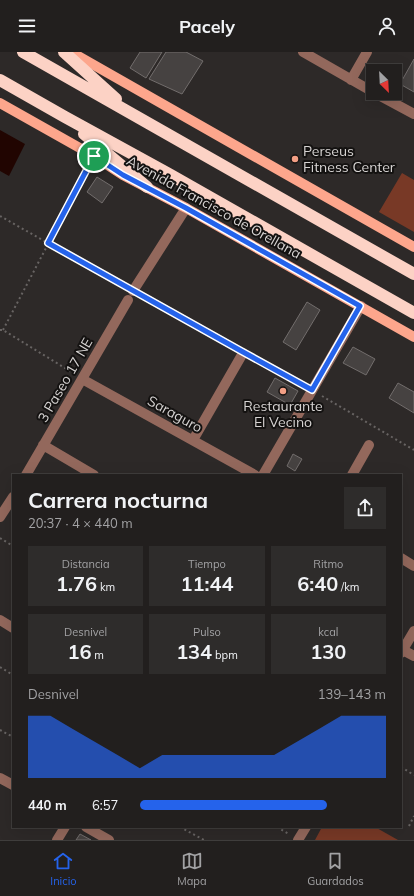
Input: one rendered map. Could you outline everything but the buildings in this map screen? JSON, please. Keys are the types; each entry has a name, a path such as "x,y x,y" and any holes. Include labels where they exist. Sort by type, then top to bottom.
{"highway":[{"path":"23,52 414,274"},
{"path":"64,52 135,115"},
{"name":"Avenida Francisco de Orellana","path":"0,80 414,313"},
{"path":"65,117 147,187"}],"main road":[{"path":"71,52 414,247"},
{"name":"Avenida Francisco de Orellana","path":"0,103 94,156 123,175 186,208 414,337"}],"street":[{"path":"303,52 366,88"},
{"path":"351,80 367,52"},
{"path":"389,100 414,114"},
{"name":"3 Paseo 17 NE","path":"27,474 130,295 186,208"},
{"path":"264,474 360,306"},
{"path":"193,440 243,352"},
{"name":"Saraguro","path":"82,379 253,474"},
{"path":"43,446 92,474"},
{"path":"353,474 369,446"},
{"path":"0,517 12,499"},
{"path":"402,559 414,566"},
{"path":"0,620 12,627"},
{"path":"414,631 402,650 414,656"},
{"path":"0,778 12,784"},
{"path":"57,840 64,828"},
{"path":"88,828 109,840"},
{"path":"298,840 305,828"}],"path":[{"path":"82,379 2,330 94,156"},
{"path":"0,216 48,243 130,295 243,352 312,390 414,450"},
{"path":"0,538 12,545"},
{"path":"0,667 12,674"},
{"path":"0,730 12,736"},
{"path":"402,768 414,775"},
{"path":"409,826 414,816"},
{"path":"182,828 204,840"},
{"path":"279,828 298,840"}],"shaded area":[{"path":"0,130 25,144 9,176 0,171"},
{"path":"402,173 414,180 414,232 379,212"},
{"path":"321,828 377,828 398,840 315,840"}],"place":[{"name":"Perseus Fitness Center","path":"295,159"},
{"name":"Restaurante El Vecino","path":"283,391"}],"route":[{"path":"94,156 123,175 186,208 360,306 312,390 48,243 94,156"}]}
